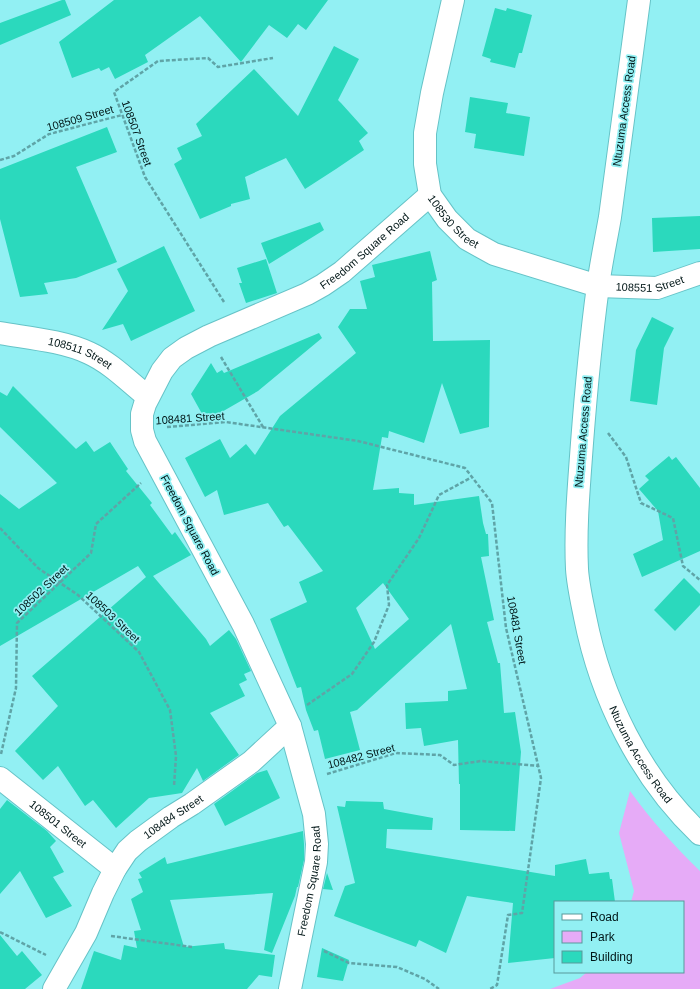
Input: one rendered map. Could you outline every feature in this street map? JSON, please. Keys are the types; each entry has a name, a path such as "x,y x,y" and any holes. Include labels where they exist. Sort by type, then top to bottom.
{"street":[{"name":"108530 Street","path":"453,0 432,92 425,133 425,164 430,195 447,219 466,239 494,254 598,286"},
{"name":"Ntuzuma Access Road","path":"639,0 610,218 598,286 585,402 577,499 577,571 588,636 598,670 616,715 649,773 668,799 700,834"},
{"name":"Freedom Square Road","path":"290,989 316,862 317,844 314,814 306,780 290,726 243,624 145,440 142,430 142,414 148,397 172,358 186,348 209,336 308,294 324,285 342,272 430,195"},
{"name":"108551 Street","path":"598,286 657,288 700,273"},
{"name":"108511 Street","path":"0,333 73,347 90,354 109,365 148,397"},
{"name":"108484 Street","path":"56,986 86,932 115,869 127,851 171,817 251,762 290,726"},
{"name":"108501 Street","path":"0,778 115,869"}],"path":[{"name":"108507 Street","path":"238,325 145,176 114,92 158,61 208,58 218,67 273,58"},
{"name":"108509 Street","path":"0,160 14,156 49,134 122,115"},
{"path":"209,336 263,427"},
{"name":"108481 Street","path":"142,430 226,422 358,441 464,468 492,503 506,628 541,778 522,913 508,914 497,985 490,989"},
{"path":"608,433 626,457 641,503 673,518 683,566 700,580"},
{"name":"108502 Street","path":"0,758 16,688 17,623 91,553 96,524 131,491 160,468"},
{"path":"290,726 307,705 352,674 374,642 389,605 387,585 419,538 439,496 472,477"},
{"name":"108503 Street","path":"0,528 38,568 78,595 139,652 170,710 176,756 171,817"},
{"name":"108482 Street","path":"306,780 396,753 440,755 454,764 481,761 539,766"},
{"path":"0,932 53,958 56,986"},
{"path":"86,932 192,947"},
{"path":"300,940 349,963 397,967 425,979 439,989"}],"green space":[{"path":"630,791 663,832 700,871 700,989 550,989 580,978 586,973 684,973 684,901 631,901 634,891 619,833"}],"building":[{"path":"65,0 71,15 0,45 0,23"},
{"path":"114,0 328,0 306,30 298,24 287,38 269,25 241,62 200,16 145,55 148,62 115,79 109,67 101,71 99,68 72,78 59,42"},
{"path":"495,8 506,11 507,8 532,15 522,53 519,53 515,68 490,62 491,59 482,56"},
{"path":"334,46 359,59 338,100 368,133 359,141 364,150 305,189 286,158 245,177 250,199 231,204 231,206 200,219 174,164 182,159 177,148 202,136 196,124 254,69 298,116"},
{"path":"470,97 508,103 506,113 530,117 524,156 474,148 476,134 465,132"},
{"path":"107,127 117,152 76,167 117,262 76,278 44,283 48,294 20,297 0,219 0,169"},
{"path":"700,216 700,249 653,252 652,218"},
{"path":"320,222 324,230 269,264 261,243"},
{"path":"164,246 195,311 131,341 123,324 102,330 128,291 117,269"},
{"path":"430,251 437,280 432,282 433,341 490,340 489,427 460,434 442,383 424,443 389,431 388,438 382,437 373,490 399,488 399,493 414,494 414,505 479,496 483,523 486,534 488,534 489,556 481,557 494,620 487,622 498,663 500,663 504,713 515,712 521,752 515,831 460,830 458,740 424,746 421,728 406,729 405,703 448,701 448,691 467,689 451,624 357,710 350,712 360,750 325,759 318,730 314,731 306,710 301,687 297,688 270,619 307,602 299,582 323,571 288,525 284,527 268,503 224,515 217,490 205,497 185,458 220,439 230,458 246,444 255,455 280,416 356,353 338,327 350,309 367,309 360,281 375,277 372,265","holes":["383,583 409,619 375,649 356,608"]},
{"path":"266,259 277,293 246,303 239,283 242,283 237,268"},
{"path":"652,317 674,328 664,348 657,405 630,401 636,350"},
{"path":"319,333 322,338 258,391 206,421 191,394 211,363 217,373 222,370 224,373"},
{"path":"13,386 76,449 86,441 94,452 110,442 128,469 126,471 152,503 150,505 172,535 175,532 191,555 153,576 206,639 210,646 229,630 236,639 251,671 244,674 247,680 239,684 245,696 210,713 239,755 203,781 197,768 182,793 149,798 116,828 93,800 85,806 58,766 43,780 15,751 58,706 32,676 146,577 138,566 0,646 0,494 19,509 57,483 0,427 0,392 7,396"},
{"path":"669,456 672,460 676,457 700,488 700,551 642,577 633,554 663,540 658,511 639,489 649,480 645,476"},
{"path":"684,578 700,594 700,605 675,631 654,610"},
{"path":"267,770 280,798 225,826 214,804 257,773"},
{"path":"7,800 47,831 56,841 50,847 64,872 53,877 72,906 46,918 20,871 0,894 0,809"},
{"path":"346,801 383,802 384,809 433,818 432,830 387,829 386,848 555,876 555,865 586,859 589,874 609,872 610,879 612,879 615,901 554,901 554,958 508,963 513,903 467,896 446,953 419,940 416,947 334,916 345,886 355,883 337,806 345,807"},
{"path":"303,831 304,860 298,887 272,953 264,950 273,893 170,900 184,947 224,943 225,949 275,955 272,977 259,975 247,989 81,989 94,951 121,960 124,945 137,948 134,931 141,930 131,899 143,892 138,879 142,878 139,873 165,857 167,864"},
{"path":"327,873 333,890 323,889"},
{"path":"0,935 17,956 22,951 42,975 25,989 0,989"},
{"path":"322,948 349,960 343,981 317,977"}]}
